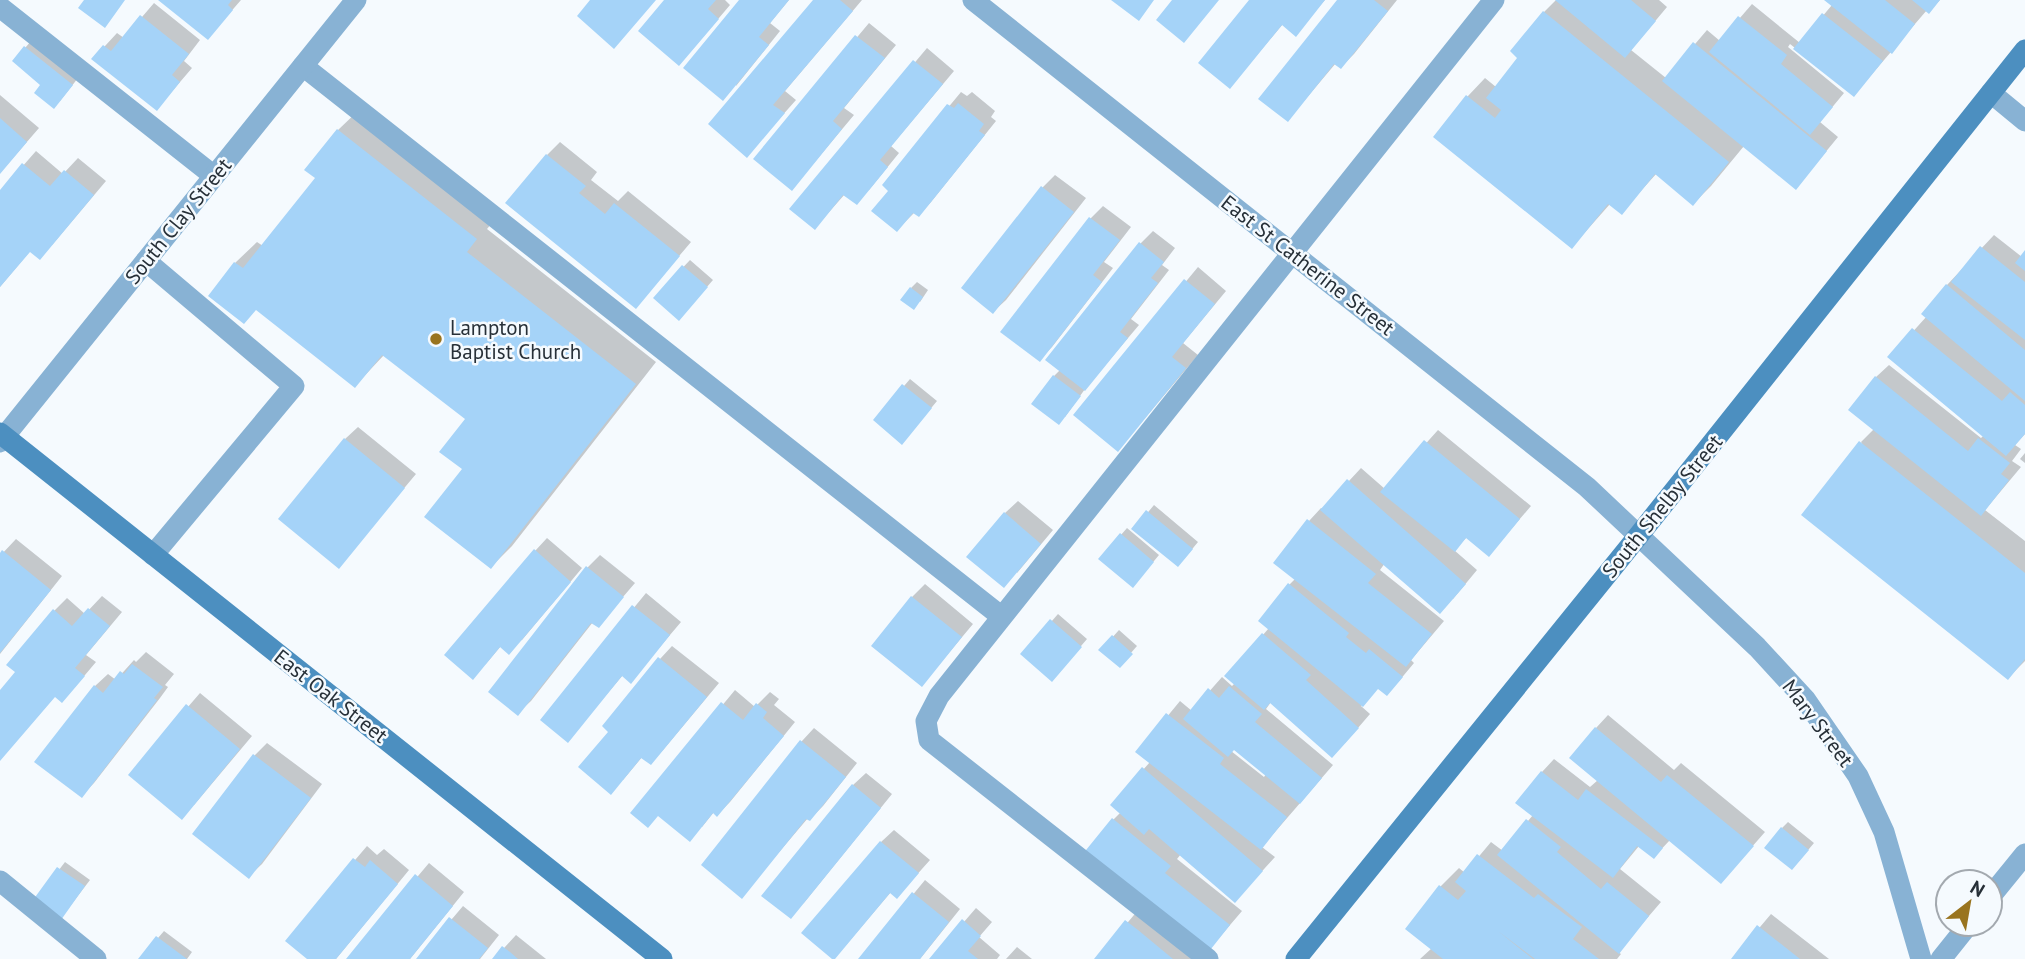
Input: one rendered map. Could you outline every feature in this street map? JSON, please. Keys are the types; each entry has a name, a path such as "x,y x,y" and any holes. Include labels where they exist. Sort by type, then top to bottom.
{"main road":[{"name":"South Shelby Street","path":"1296,959 1639,535 2025,50"},
{"name":"East Oak Street","path":"1,438 153,555 662,959"}],"street":[{"name":"South Clay Street","path":"1,438 356,0"},
{"name":"East St Catherine Street","path":"974,0 1587,487 1639,535"},
{"path":"1208,959 929,740 926,722 939,695 1494,0"},
{"path":"0,7 214,176"},
{"path":"303,66 1002,617"},
{"path":"1991,93 2025,121"},
{"path":"146,261 294,386 153,555"},
{"name":"Mary Street","path":"1639,535 1757,647 1805,699 1858,776 1884,832 1921,959"},
{"path":"2004,879 2025,853"},
{"path":"0,881 96,959"},
{"path":"1941,959 1958,938"}],"building":[{"path":"84,0 125,0 105,28 78,8"},
{"path":"158,0 232,0 228,5 233,10 208,40"},
{"path":"590,0 656,0 614,49 577,16"},
{"path":"664,0 716,0 708,9 719,19 679,66 638,31"},
{"path":"739,0 789,0 759,37 769,45 723,101 683,68"},
{"path":"813,0 840,0 853,11 773,105 785,113 747,158 708,124"},
{"path":"1111,0 1154,0 1139,21"},
{"path":"1172,0 1219,0 1184,43 1156,20"},
{"path":"1249,0 1325,0 1296,37 1282,25 1230,89 1198,63"},
{"path":"1337,0 1374,0 1388,11 1341,69 1334,64 1288,122 1258,99"},
{"path":"1555,0 1631,0 1656,21 1625,58"},
{"path":"1824,0 1885,0 1915,24 1892,54"},
{"path":"1912,0 1940,0 1929,14"},
{"path":"1543,11 1729,162 1693,206 1655,174 1622,215 1608,204 1572,249 1433,137 1466,95 1495,118 1501,110 1486,98 1517,58 1510,51"},
{"path":"1822,13 1883,61 1854,97 1793,49"},
{"path":"140,15 189,54 172,75 180,82 157,111 91,59 103,45 111,51"},
{"path":"1738,16 1787,55 1781,64 1833,107 1810,135 1709,52"},
{"path":"855,35 885,58 833,121 842,129 792,191 753,159"},
{"path":"1693,42 1827,151 1796,190 1662,81"},
{"path":"24,46 73,85 54,109 34,93 40,85 12,61"},
{"path":"913,60 943,84 880,160 888,167 857,205 843,195 815,230 789,209"},
{"path":"958,103 984,124 979,131 985,135 919,217 913,213 897,232 871,211 888,191 882,185 947,104 954,108"},
{"path":"0,118 27,142 0,174"},
{"name":"Lampton Baptist Church","path":"337,129 477,239 467,252 636,384 491,569 424,517 462,469 439,452 465,419 382,355 355,388 256,310 244,324 208,296 234,262 243,268 315,178 304,170"},
{"path":"546,154 586,186 579,193 605,214 614,203 680,256 636,309 505,203"},
{"path":"22,163 50,186 64,170 94,195 40,260 30,252 0,287 0,190"},
{"path":"1041,186 1074,212 993,314 961,288"},
{"path":"1089,217 1120,240 1093,275 1102,282 1040,362 1000,332"},
{"path":"1139,242 1164,262 1151,278 1158,283 1120,332 1128,338 1085,391 1045,360"},
{"path":"1980,246 2025,282 2025,340 1951,282"},
{"path":"2025,250 2025,271 2015,263"},
{"path":"682,265 708,287 679,321 653,298"},
{"path":"1184,279 1215,304 1172,357 1186,368 1118,452 1073,415"},
{"path":"1946,284 2025,350 2025,401 1921,314"},
{"path":"910,287 923,297 914,310 900,300"},
{"path":"1912,328 2002,401 2010,392 2025,405 2025,434 2006,456 1887,357"},
{"path":"1053,375 1081,396 1059,425 1031,404"},
{"path":"1875,376 1968,451 1978,438 2010,463 2001,474 2009,480 1981,516 1848,410"},
{"path":"902,384 932,408 902,445 873,420"},
{"path":"344,438 405,488 339,569 278,519"},
{"path":"1424,440 1520,519 1489,557 1466,538 1455,552 1380,492"},
{"path":"1859,441 2025,573 2025,659 2008,680 1801,515"},
{"path":"1347,479 1466,584 1440,614 1320,510"},
{"path":"1146,510 1193,549 1178,567 1131,529"},
{"path":"1004,512 1041,544 1004,588 966,557"},
{"path":"1307,519 1376,574 1368,583 1432,634 1406,667 1273,563"},
{"path":"1120,533 1154,562 1133,588 1098,559"},
{"path":"534,549 571,582 509,655 500,647 473,680 444,655"},
{"path":"2,550 51,590 0,653 0,553"},
{"path":"586,566 624,597 599,628 591,623 518,716 488,692"},
{"path":"1288,583 1349,633 1346,637 1366,653 1369,649 1403,677 1387,696 1378,689 1363,707 1258,621"},
{"path":"911,596 962,637 922,687 871,646"},
{"path":"632,605 670,635 631,684 622,676 568,743 540,720"},
{"path":"88,608 110,626 75,668 85,676 62,703 55,697 0,761 0,690 15,672 6,665 53,609 72,626"},
{"path":"1050,619 1082,647 1052,682 1020,654"},
{"path":"1262,633 1311,675 1306,680 1359,728 1332,758 1270,703 1264,710 1224,676"},
{"path":"1112,635 1133,654 1120,668 1098,650"},
{"path":"658,657 707,697 651,765 641,758 611,795 578,767 608,732 602,726"},
{"path":"132,664 163,687 154,698 157,700 82,798 34,762 94,685 103,693 120,671 124,674"},
{"path":"1229,686 1262,714 1255,722 1322,778 1300,804 1234,750 1228,757 1183,719 1208,688 1219,698"},
{"path":"721,702 743,720 756,703 767,712 763,718 784,736 717,817 713,813 690,842 658,816 648,828 630,813"},
{"path":"186,704 240,749 182,820 128,775"},
{"path":"1166,713 1224,758 1220,764 1287,817 1261,850 1135,752"},
{"path":"1595,727 1661,782 1667,775 1754,846 1721,884 1569,758"},
{"path":"800,740 846,777 810,821 806,819 742,899 701,865"},
{"path":"253,754 311,798 249,879 192,834"},
{"path":"1142,767 1263,871 1235,903 1149,829 1144,835 1110,805"},
{"path":"1541,771 1578,800 1586,789 1663,848 1654,859 1637,846 1613,878 1515,803"},
{"path":"852,784 881,808 791,919 761,896"},
{"path":"1112,818 1171,866 1165,873 1230,925 1207,954 1082,855"},
{"path":"1526,819 1561,847 1557,852 1601,889 1607,882 1649,916 1619,954 1497,855"},
{"path":"1781,827 1809,850 1792,870 1764,848"},
{"path":"880,841 919,873 897,899 890,893 835,959 832,959 801,933"},
{"path":"1477,854 1534,898 1538,894 1582,927 1573,939 1599,959 1535,959 1498,931 1533,959 1443,959 1405,929 1439,885 1458,900 1466,891 1455,882"},
{"path":"353,858 365,867 370,860 398,884 336,959 307,959 285,941"},
{"path":"57,867 85,886 61,920 33,900"},
{"path":"415,874 453,906 410,959 346,959"},
{"path":"912,892 949,922 920,959 858,959"},
{"path":"449,917 488,948 479,959 416,959"},
{"path":"962,919 981,936 968,951 978,959 929,959"},
{"path":"1125,920 1138,930 1173,959 1094,959"},
{"path":"1757,925 1800,959 1731,959"},
{"path":"156,936 187,959 138,959"},
{"path":"502,946 510,952 518,959 492,959"}],"place":[{"name":"Lampton Baptist Church","path":"436,339"}]}
